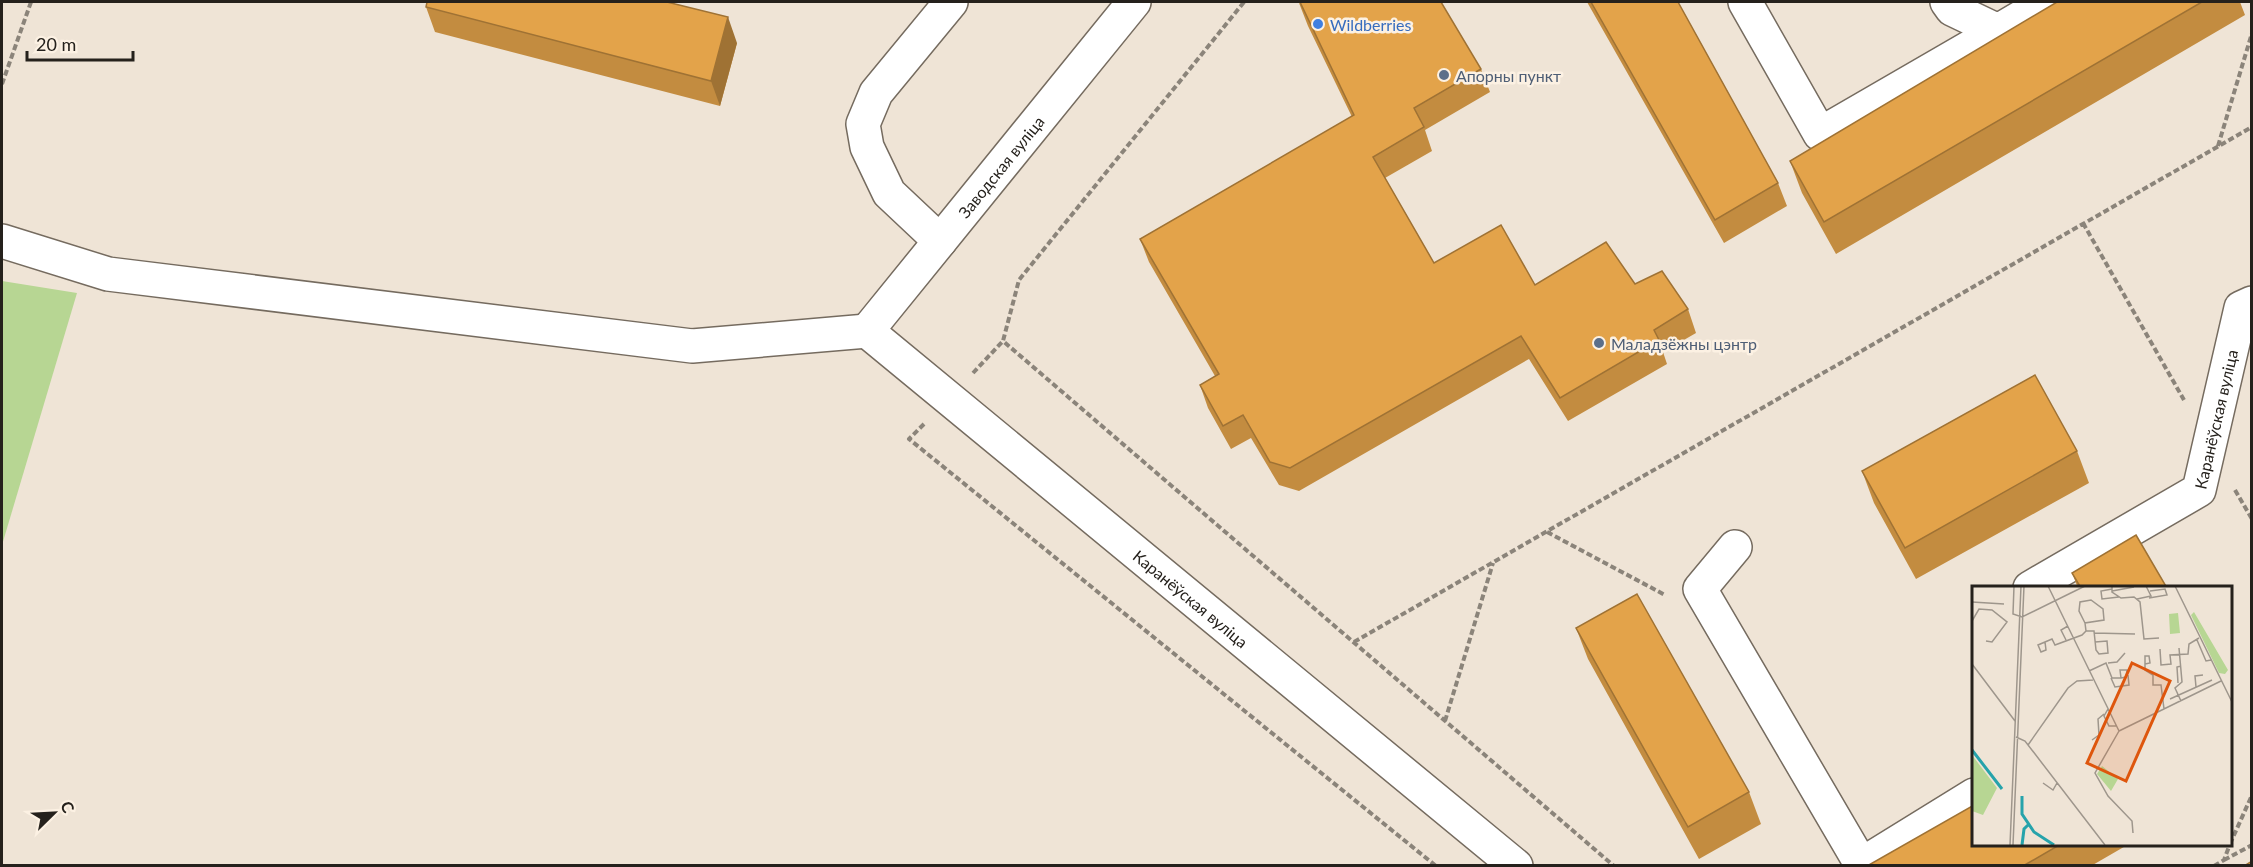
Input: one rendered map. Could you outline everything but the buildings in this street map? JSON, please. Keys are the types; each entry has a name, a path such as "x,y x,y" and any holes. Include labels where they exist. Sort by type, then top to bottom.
{"street":[{"path":"940,241 889,193 867,147 863,124 876,93 951,2"},
{"name":"Заводская вуліца","path":"867,331 1134,2"},
{"path":"1745,2 1820,134 2047,2"},
{"path":"1947,2 1952,9 1998,31"},
{"path":"2,241 108,274 692,346 867,331"},
{"name":"Каранёўская вуліца","path":"2033,586 2199,490 2241,308 2252,303"},
{"name":"Каранёўская вуліца","path":"867,331 1516,866"},
{"path":"1735,547 1700,589 1860,865 1972,796"}],"path":[{"path":"2,84 32,2"},
{"path":"1244,2 1019,280 1004,341 909,439 1436,866"},
{"path":"2218,146 2252,33"},
{"path":"1354,642 2252,127"},
{"path":"2083,223 2252,519"},
{"path":"1004,341 1614,866"},
{"path":"1547,532 1669,597 1710,606"},
{"path":"1445,721 1493,562"},
{"path":"2232,840 2252,795"},
{"path":"2214,866 2252,844"},
{"path":"2224,860 2229,846"}],"green space":[{"path":"2,281 77,293 2,545"}],"place":[{"name":"Wildberries","path":"1318,24"},
{"name":"Апорны пункт","path":"1444,75"},
{"name":"Маладзёжны цэнтр","path":"1599,343"}]}
